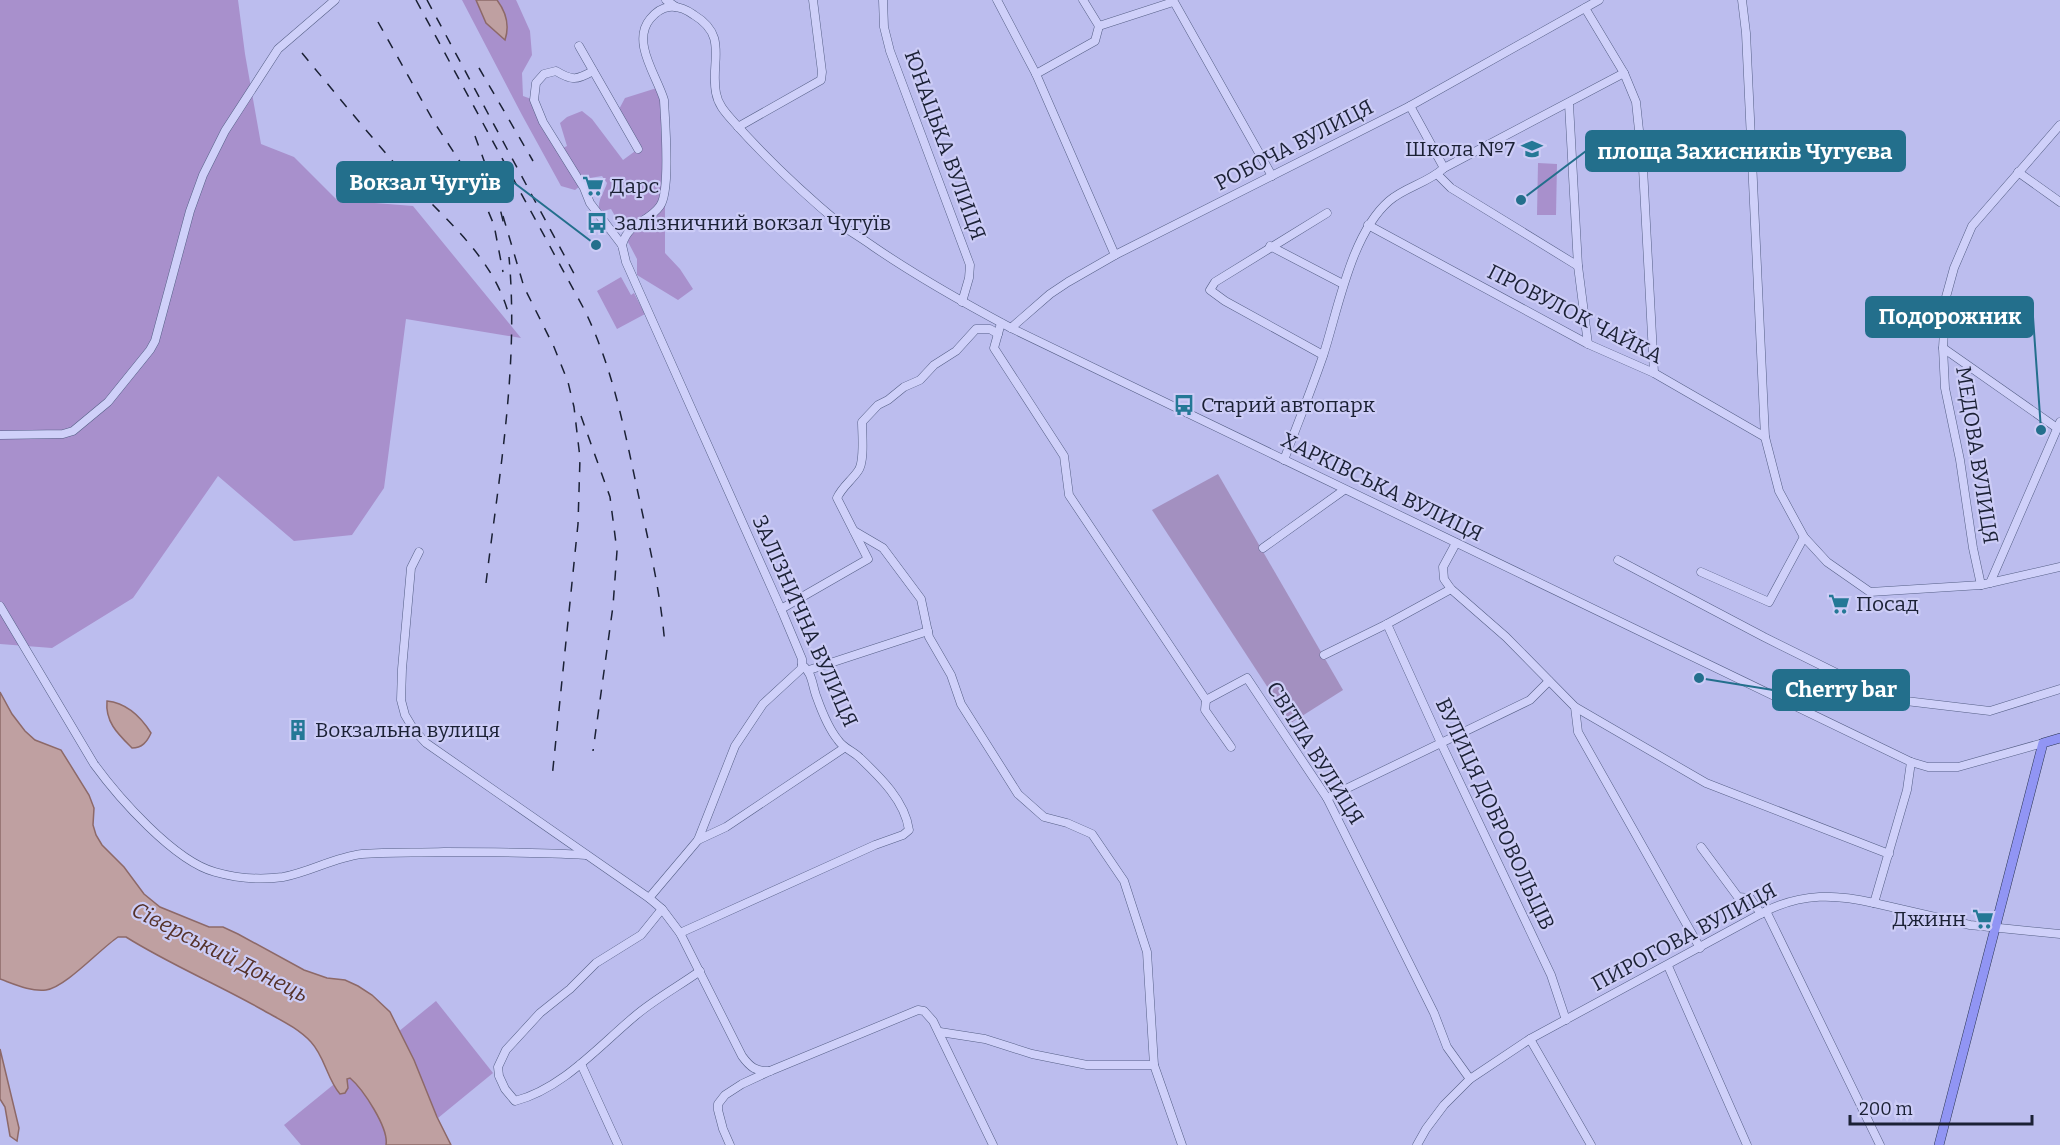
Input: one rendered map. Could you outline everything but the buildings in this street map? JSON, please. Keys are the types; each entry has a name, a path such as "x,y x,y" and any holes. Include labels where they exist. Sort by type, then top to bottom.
{"main road":[{"name":"ХАРКІВСЬКА ВУЛИЦЯ","path":"2043,743 2060,738"},
{"path":"1939,1145 2043,743"}],"street":[{"path":"0,435 63,434 73,431 108,402 150,350 155,341 190,211 203,175 225,131 278,49 335,0"},
{"name":"ХАРКІВСЬКА ВУЛИЦЯ","path":"666,0 700,18 708,25 717,48 715,83 717,99 721,108 738,127 841,224 894,261 962,302 1344,490 1911,762 1928,767 1958,767 2043,743"},
{"path":"738,127 821,80 813,0"},
{"name":"ЮНАЦЬКА ВУЛИЦЯ","path":"883,0 890,51 970,265 962,302"},
{"path":"997,0 1036,74 1115,255"},
{"path":"1036,74 1095,41 1099,26 1083,0"},
{"name":"РОБОЧА ВУЛИЦЯ","path":"1011,328 1050,294 1115,255 1410,106 1599,0"},
{"path":"1742,0 1746,33 1765,437 1779,491 1804,537 1827,562 1870,592 1981,585 2060,567"},
{"path":"1099,26 1173,1 1272,176"},
{"path":"622,245 630,229 659,208 666,189 664,100 648,62 644,46 644,32 648,22 656,13 676,6"},
{"path":"1586,8 1624,73 1636,102 1642,157 1654,373"},
{"path":"579,46 638,149"},
{"name":"ЗАЛІЗНИЧНА ВУЛИЦЯ","path":"593,70 580,78 567,78 556,71 544,74 536,82 534,98 543,122 584,189 590,203 622,245 626,262 781,609 816,697 837,740 844,748 859,756 897,800 908,822 908,832 875,844 680,933"},
{"path":"1284,460 1323,355 1344,284 1368,225 1389,200 1444,168 1624,73"},
{"path":"1569,104 1578,266 1588,344"},
{"path":"1410,106 1444,168"},
{"name":"МЕДОВА ВУЛИЦЯ","path":"1981,585 1960,460 1945,388 1943,348 1946,297 1960,249 1972,226 2060,125"},
{"path":"2018,172 2060,202"},
{"path":"1437,174 1451,188 1578,266"},
{"path":"1323,355 1225,301 1210,290 1215,282 1270,246 1327,213"},
{"name":"ПРОВУЛОК ЧАЙКА","path":"1368,225 1588,344 1654,373 1765,437"},
{"path":"1270,246 1344,284"},
{"path":"1001,323 994,348 1064,456 1069,495 1206,700 1205,710 1231,747"},
{"path":"781,609 868,559 837,498 841,489 860,469 862,422 878,405 904,387 920,380 934,365 956,351 976,329 990,329 998,334"},
{"path":"1943,348 2058,430 1990,583"},
{"path":"1263,548 1344,490"},
{"path":"854,531 884,548 921,599 929,637 951,675 961,704 1018,794 1044,817 1067,823 1092,834 1124,880 1147,952 1154,1065 1182,1145"},
{"path":"1701,572 1769,602 1804,537"},
{"path":"1456,543 1443,567 1444,579 1451,589 1506,637 1575,707 1706,783 1888,854"},
{"path":"419,552 411,568 401,700 405,715 414,730 426,743 662,909 680,933 748,1065 748,1072 742,1084"},
{"path":"1618,560 1764,637 1889,699 1990,711 2060,689"},
{"path":"1323,656 1451,589"},
{"path":"0,606 93,764 125,802 166,842 192,862 213,872 259,878 300,873 358,855 382,853 586,855"},
{"name":"ВУЛИЦЯ ДОБРОВОЛЬЦІВ","path":"1388,624 1441,743 1551,975 1566,1020"},
{"path":"649,898 698,840 735,746 763,704 801,669 928,631"},
{"name":"СВІТЛА ВУЛИЦЯ","path":"1206,700 1247,678 1327,798 1434,1013 1447,1047 1470,1078"},
{"path":"1327,798 1530,700 1549,681"},
{"path":"1575,707 1578,732 1700,948"},
{"path":"698,840 726,827 844,748"},
{"path":"1874,903 1907,790 1911,762"},
{"path":"1701,847 1738,897 1750,898 1763,912 1880,1145"},
{"name":"ПИРОГОВА ВУЛИЦЯ","path":"1417,1145 1444,1106 1470,1078 1530,1039 1668,966 1763,912 1796,899 1818,896 1851,898 1970,925 2060,934"},
{"path":"662,909 641,935 596,963 570,989 540,1013 506,1050 498,1067 505,1089 515,1101 534,1094 581,1064 637,1015 700,971"},
{"path":"1668,966 1747,1145"},
{"path":"730,1145 719,1117 718,1104 725,1095 770,1071 913,1011 924,1011 940,1032 993,1145"},
{"path":"940,1032 985,1039 1032,1053 1087,1065 1154,1065"},
{"path":"1530,1039 1590,1145"},
{"path":"581,1064 618,1145"},
{"path":"748,1065 756,1070 770,1071"}],"shaded area":[{"path":"0,0 238,0 261,144 294,157 337,200 413,206 521,338 406,319 384,488 352,535 294,541 218,476 133,598 52,648 0,644"},
{"path":"462,0 476,0 486,23 505,39 506,19 497,0 516,0 530,31 532,55 522,73 523,96 534,100 559,150 567,146 560,123 567,117 582,111 592,119 623,160 638,149 617,113 625,98 660,87 665,192 665,253 680,269 693,289 678,300 637,275 637,259 627,240 630,225 622,228 611,209 603,211 599,208 607,183 602,176 590,178 575,190 561,186"},
{"path":"1538,163 1557,164 1556,215 1537,215"},
{"path":"621,277 631,295 634,293 645,314 617,329 597,291"},
{"path":"1218,474 1343,690 1291,723 1152,510"},
{"path":"436,1001 493,1073 405,1145 301,1145 284,1125"}],"water":[{"path":"476,0 497,0 506,19 505,40 486,23"},
{"name":"Сіверський Донець","path":"0,692 25,731 35,740 61,750 89,795 94,808 93,825 96,835 144,894 160,907 209,927 223,927 304,970 327,978 345,980 358,986 372,995 390,1012 414,1060 451,1145 386,1145 386,1138 379,1119 362,1091 350,1078 347,1079 348,1088 345,1093 340,1094 316,1048 300,1032 126,937 118,937 73,975 46,990 34,990 0,979"},
{"path":"107,701 127,708 143,722 151,733 144,744 132,748 117,733 108,715"},
{"path":"0,1049 19,1128 17,1141 10,1136 5,1107 0,1099"}],"railway":[{"path":"416,0 584,309 603,354 622,422 646,531 658,588 665,646"},
{"path":"427,0 578,281"},
{"path":"378,22 434,122 481,194 494,225 503,272"},
{"path":"302,53 402,172 477,253 490,271 508,312"},
{"path":"479,68 533,161"},
{"path":"475,136 497,196 504,225"},
{"path":"503,216 524,287 554,347 568,382 574,407 580,458 578,524 552,778"},
{"path":"486,583 510,380 509,257"},
{"path":"581,416 610,497 617,551 613,606 593,751"}],"place":[{"name":"Школа №7","path":"1532,149"},
{"name":"Дарс","path":"593,186"},
{"name":"площа Захисників Чугуєва","path":"1521,200"},
{"name":"Залізничний вокзал Чугуїв","path":"597,223"},
{"name":"Вокзал Чугуїв","path":"596,245"},
{"name":"Старий автопарк","path":"1184,405"},
{"name":"Подорожник","path":"2041,430"},
{"name":"Посад","path":"1839,604"},
{"name":"Cherry bar","path":"1699,678"},
{"name":"Вокзальна вулиця","path":"298,730"},
{"name":"Джинн","path":"1983,919"}]}
